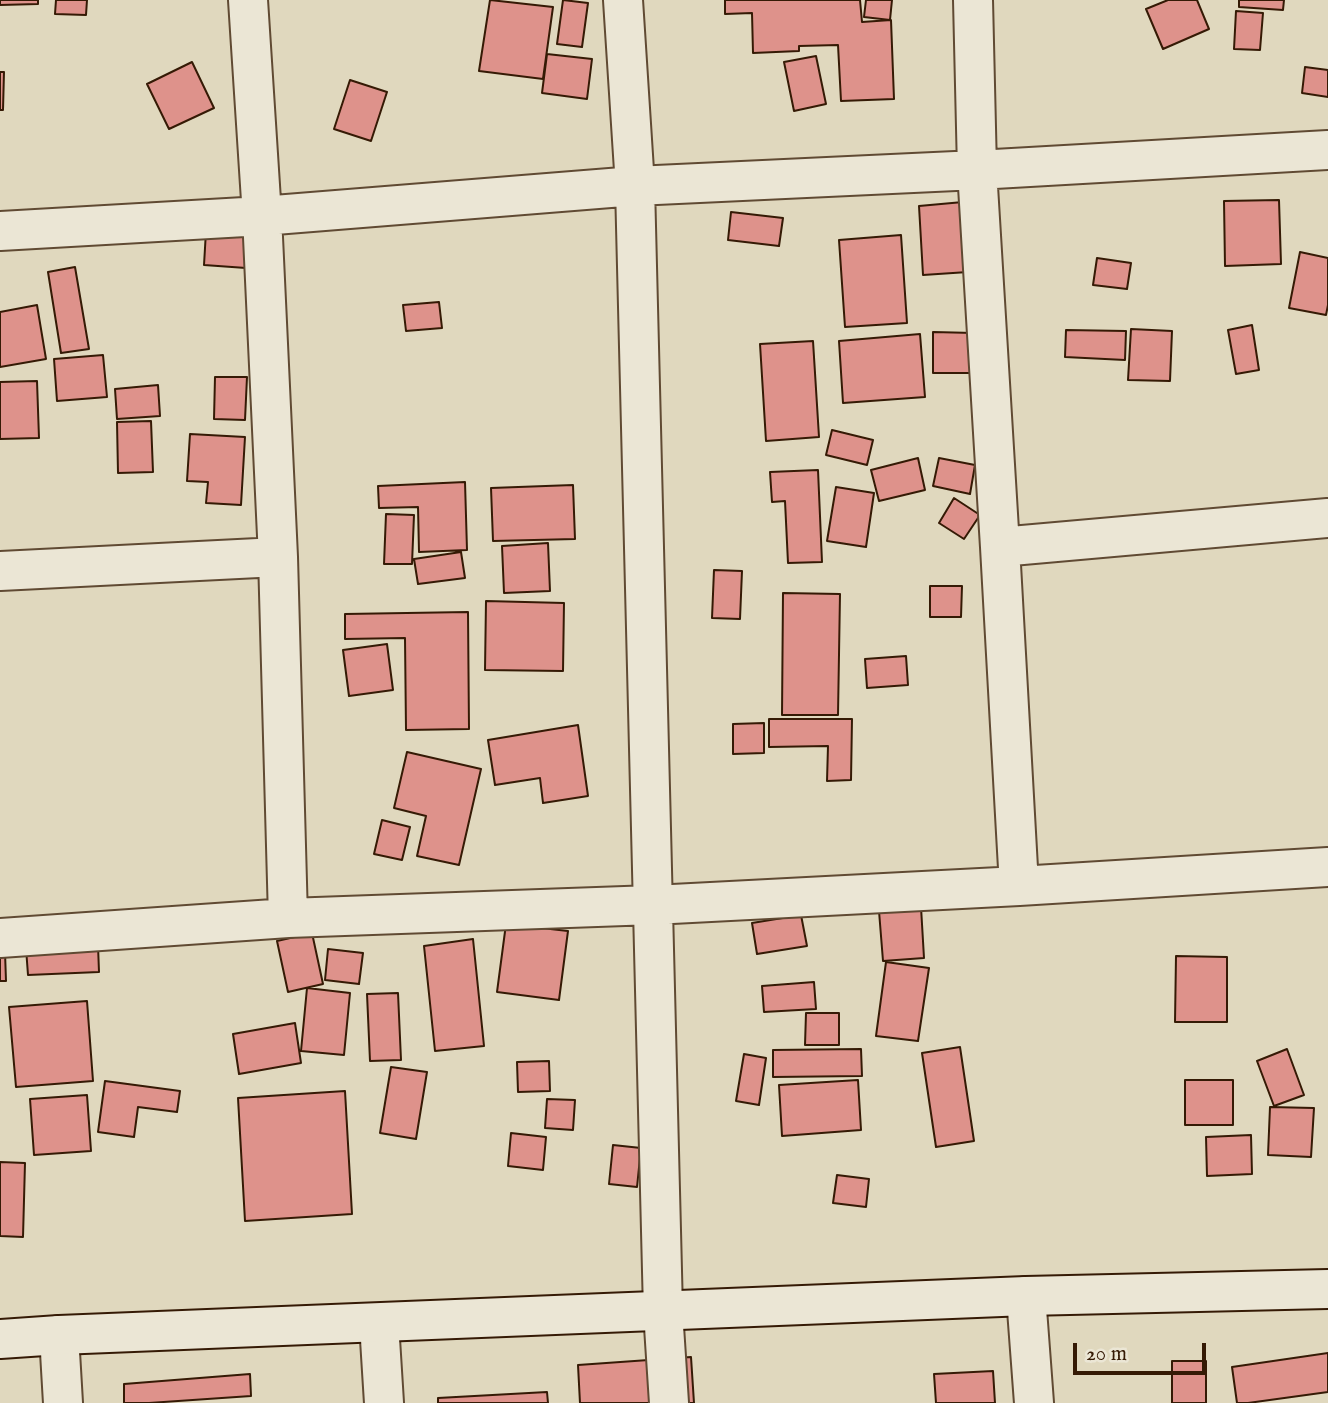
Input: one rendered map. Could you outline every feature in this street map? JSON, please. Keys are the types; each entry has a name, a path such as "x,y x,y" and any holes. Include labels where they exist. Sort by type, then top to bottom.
{"street":[{"path":"248,0 262,216 278,557 288,918"},
{"path":"623,0 635,186 663,1311 669,1403"},
{"path":"974,0 977,170 1018,886"},
{"path":"0,231 262,216 635,186 1328,150"},
{"path":"1000,547 1328,519"},
{"path":"0,571 278,557"},
{"path":"0,938 288,918 653,905 1328,867"},
{"path":"0,1339 1026,1296 1328,1289"},
{"path":"1026,1296 1034,1403"},
{"path":"379,1323 384,1403"},
{"path":"59,1335 63,1403"}],"building":[{"path":"0,0 38,0 38,4 0,5"},
{"path":"56,0 87,0 86,15 55,14"},
{"path":"490,0 553,7 543,79 479,71"},
{"path":"563,0 588,3 582,47 557,44"},
{"path":"725,0 860,0 862,22 891,20 894,99 841,101 838,45 799,46 799,51 753,53 752,13 725,14"},
{"path":"866,0 892,0 890,20 864,17"},
{"path":"1168,0 1197,0 1209,29 1163,49 1146,9"},
{"path":"1239,0 1284,0 1283,10 1239,7"},
{"path":"1236,11 1263,13 1260,50 1234,49"},
{"path":"547,54 592,59 587,99 542,93"},
{"path":"816,56 826,104 794,111 784,62"},
{"path":"192,62 214,108 169,129 147,84"},
{"path":"1305,67 1328,70 1328,97 1302,93"},
{"path":"0,72 4,72 3,110 0,110"},
{"path":"350,80 387,92 371,141 334,129"},
{"path":"1279,200 1281,264 1225,266 1224,201"},
{"path":"963,202 968,272 923,275 919,206"},
{"path":"731,212 783,218 779,246 728,240"},
{"path":"207,214 263,218 260,269 204,265"},
{"path":"901,235 907,323 845,327 839,240"},
{"path":"1300,252 1328,258 1326,315 1289,308"},
{"path":"1097,258 1131,263 1127,289 1093,285"},
{"path":"75,267 89,349 61,353 48,272"},
{"path":"439,302 442,328 406,331 403,305"},
{"path":"37,305 46,359 0,367 0,312"},
{"path":"1252,325 1259,370 1236,374 1228,330"},
{"path":"1131,329 1172,331 1170,381 1128,380"},
{"path":"1066,330 1126,331 1125,360 1065,357"},
{"path":"933,332 974,333 973,373 933,373"},
{"path":"920,334 925,397 843,403 839,341"},
{"path":"813,341 819,437 766,441 760,344"},
{"path":"103,355 107,397 57,401 54,359"},
{"path":"215,377 247,377 245,420 214,419"},
{"path":"37,381 39,438 0,439 0,382"},
{"path":"158,385 160,416 117,419 115,389"},
{"path":"151,421 153,472 118,473 117,422"},
{"path":"832,430 873,440 867,465 826,455"},
{"path":"190,434 245,437 241,505 206,503 208,482 187,481"},
{"path":"918,458 925,490 879,501 871,470"},
{"path":"939,458 975,465 970,494 933,486"},
{"path":"818,470 822,562 788,563 785,501 772,502 770,472"},
{"path":"465,482 467,550 419,552 418,507 379,508 378,486"},
{"path":"573,485 575,539 493,541 491,488"},
{"path":"836,487 874,493 866,547 827,541"},
{"path":"954,498 980,515 964,539 939,523"},
{"path":"386,514 414,515 412,564 384,564"},
{"path":"548,543 550,591 504,593 502,546"},
{"path":"461,552 465,578 418,584 414,559"},
{"path":"714,570 742,571 740,619 712,618"},
{"path":"930,586 962,586 961,617 930,617"},
{"path":"783,593 840,594 838,715 782,715"},
{"path":"486,601 564,603 563,671 485,670"},
{"path":"468,612 469,729 406,730 405,638 345,639 345,614"},
{"path":"387,644 393,690 349,696 343,650"},
{"path":"906,656 908,685 867,688 865,659"},
{"path":"769,719 852,719 851,780 827,781 828,746 769,747"},
{"path":"764,723 764,753 733,754 733,724"},
{"path":"578,725 588,796 543,803 540,778 495,785 488,740"},
{"path":"407,752 481,769 459,865 417,856 426,816 394,808"},
{"path":"382,820 410,827 402,860 374,854"},
{"path":"921,907 924,958 883,961 879,911"},
{"path":"801,915 807,946 757,954 752,923"},
{"path":"506,924 568,931 559,1000 497,992"},
{"path":"312,933 323,984 288,992 277,941"},
{"path":"473,939 484,1046 435,1051 424,946"},
{"path":"98,945 99,972 28,975 26,948"},
{"path":"328,949 363,953 359,984 325,980"},
{"path":"0,952 5,952 6,981 0,981"},
{"path":"1176,956 1227,957 1227,1022 1175,1022"},
{"path":"886,962 929,968 918,1041 876,1036"},
{"path":"814,982 816,1009 764,1012 762,986"},
{"path":"307,988 350,993 344,1055 301,1051"},
{"path":"398,993 401,1060 370,1061 367,994"},
{"path":"87,1001 93,1081 16,1087 9,1007"},
{"path":"806,1013 839,1013 839,1045 805,1045"},
{"path":"295,1023 301,1063 239,1074 233,1034"},
{"path":"960,1047 974,1141 936,1147 922,1053"},
{"path":"861,1049 862,1076 773,1077 773,1050"},
{"path":"1287,1049 1304,1095 1274,1106 1257,1061"},
{"path":"744,1054 766,1058 759,1105 736,1101"},
{"path":"549,1061 550,1091 518,1092 517,1062"},
{"path":"391,1067 427,1072 416,1139 380,1133"},
{"path":"858,1080 861,1130 782,1136 779,1085"},
{"path":"1185,1080 1233,1080 1233,1125 1185,1125"},
{"path":"105,1081 180,1091 177,1112 138,1107 134,1137 98,1132"},
{"path":"345,1091 352,1214 245,1221 238,1098"},
{"path":"87,1095 91,1151 34,1155 30,1099"},
{"path":"547,1099 575,1100 573,1130 545,1128"},
{"path":"1270,1107 1314,1108 1311,1157 1268,1155"},
{"path":"511,1133 546,1137 543,1170 508,1166"},
{"path":"1251,1135 1252,1174 1207,1176 1206,1137"},
{"path":"613,1145 641,1148 637,1187 609,1184"},
{"path":"0,1162 25,1163 23,1237 0,1236"},
{"path":"837,1175 869,1179 866,1207 833,1203"},
{"path":"1328,1353 1328,1392 1237,1403 1232,1367"},
{"path":"691,1357 694,1403 580,1403 578,1365"},
{"path":"1172,1361 1206,1361 1206,1403 1172,1403"},
{"path":"993,1371 995,1403 936,1403 934,1374"},
{"path":"250,1374 251,1396 124,1403 124,1384"},
{"path":"547,1392 548,1403 438,1403 438,1398"}]}
